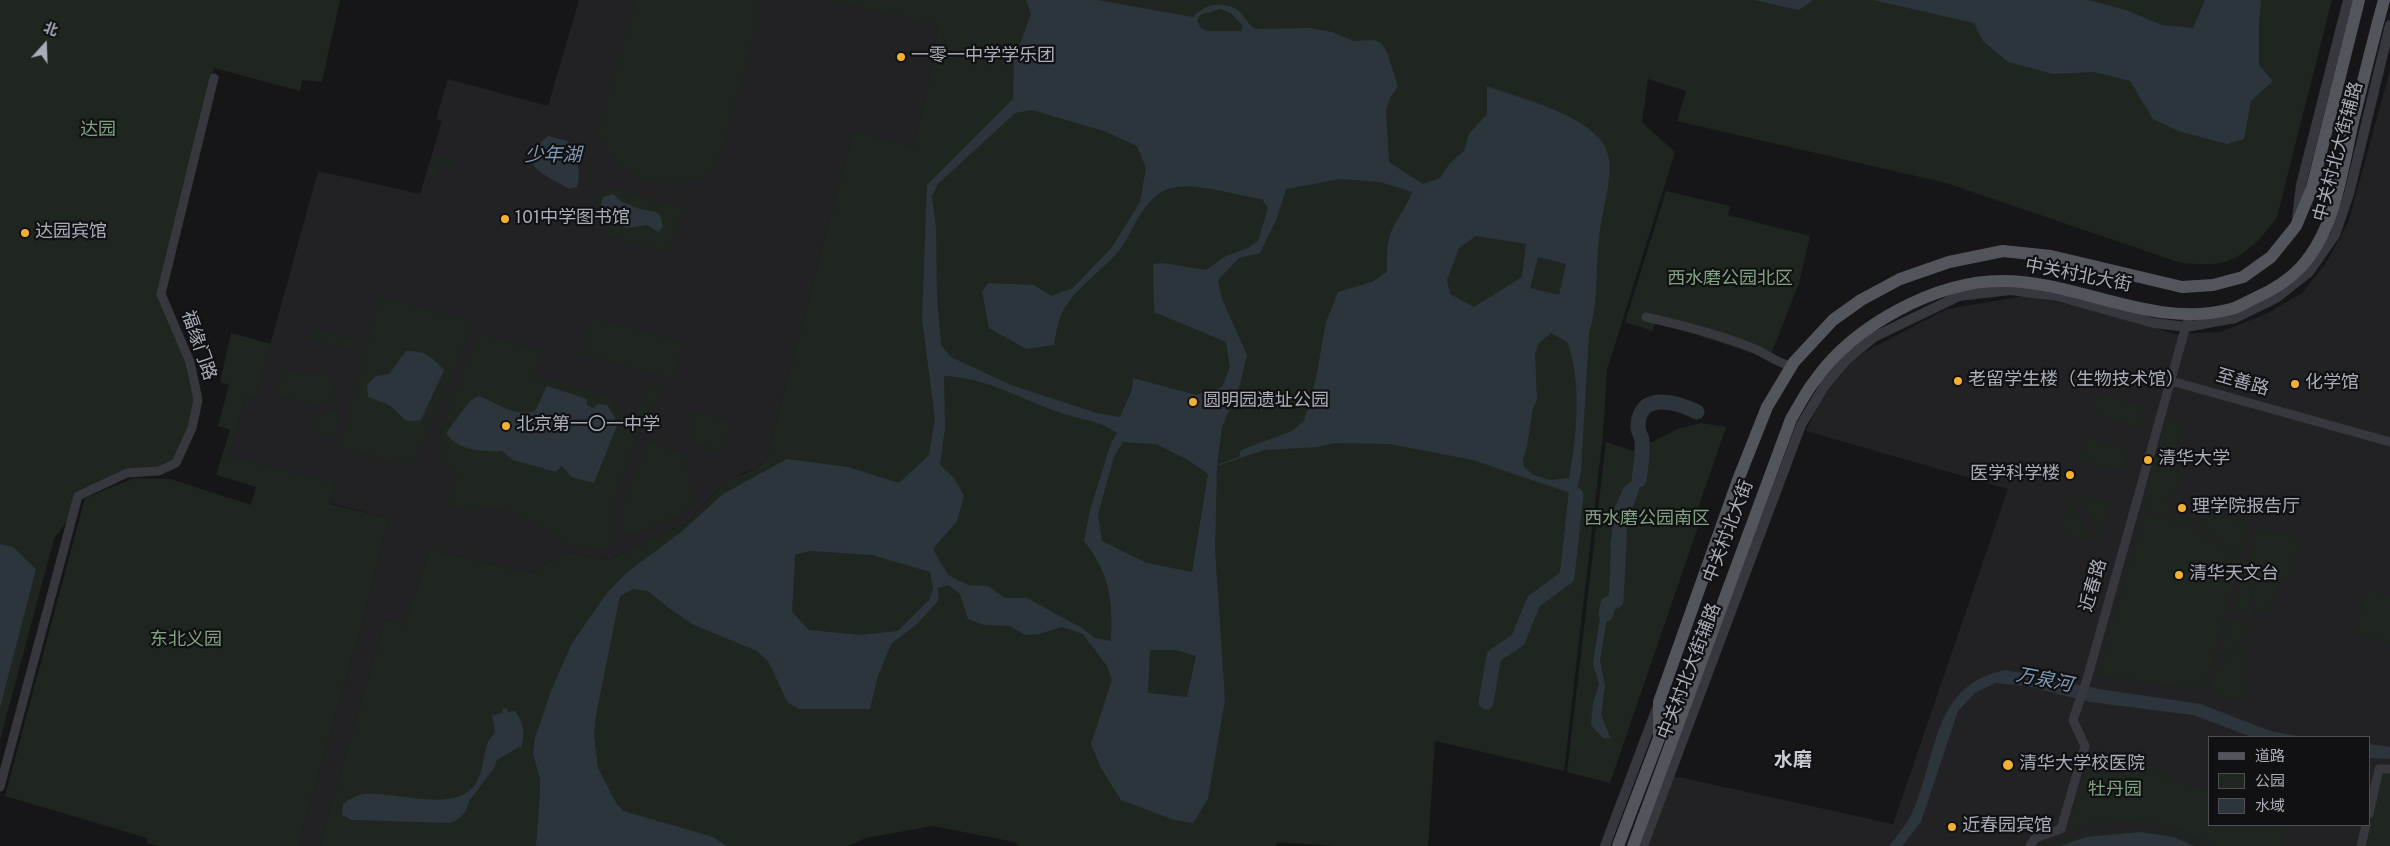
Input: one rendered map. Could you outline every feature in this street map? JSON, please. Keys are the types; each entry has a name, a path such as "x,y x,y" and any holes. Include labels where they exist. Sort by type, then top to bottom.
{"main road":[{"name":"中关村北大街","path":"1618,846 1658,738 1660,702 1738,480 1767,407 1792,366 1833,320 1861,300 1900,279 1949,262 2003,251 2051,256 2182,287 2213,285 2243,277 2271,257 2296,226 2312,188 2359,0"},
{"name":"中关村北大街","path":"1633,846 1790,419 1816,378 1837,355 1866,329 1911,304 1958,287 2001,281 2053,286 2156,311 2187,321 2232,309 2269,292 2301,267 2324,232 2336,193 2384,0"}],"street":[{"name":"中关村北大街辅路","path":"2296,226 2301,185 2348,0"},
{"name":"中关村北大街辅路","path":"1643,846 1801,425 1825,385 1848,359 1874,337 1959,296 2010,290 2057,296 2154,323 2235,318 2276,298 2308,272 2335,236 2349,194 2390,26"},
{"name":"福缘门路","path":"0,787 78,496 127,473 159,471 176,463 192,428 198,400 192,372 161,294 214,78"},
{"path":"1646,317 1750,346 1772,356 1782,364 1792,366"},
{"name":"近春路","path":"2030,846 2034,838 2061,829 2085,746 2073,720 2087,679 2187,321"},
{"name":"至善路","path":"2171,381 2390,442"},
{"name":"中关村北大街辅路","path":"1605,846 1660,702"},
{"path":"2370,810 2379,769 2390,768"},
{"path":"2362,846 2366,826"}],"shaded area":[{"name":"北京第一〇一中学","path":"579,0 916,0 938,25 925,102 913,146 853,131 766,460 756,469 743,473 719,488 687,523 608,560 567,552 531,573 430,549 404,625 385,619 321,840 322,846 300,846 304,825 365,614 389,518 330,503 335,485 229,456 245,397 255,400 318,171 420,194 442,121 436,119 448,79 548,106"},
{"name":"清华大学","path":"2390,70 2390,846 1648,846 1674,776 1893,824 2008,489 1806,431 1824,392 1849,362 1947,309 2025,296 2087,308 2175,334 2220,332 2264,315 2302,293 2326,263 2348,223"}],"green space":[{"name":"达园","path":"0,0 340,0 322,82 302,80 300,91 214,68 161,294 190,362 198,400 176,463 159,471 127,473 78,496 74,511 54,539 0,740"},
{"path":"636,0 755,0 760,14 721,155 708,174 681,184 643,182 615,162 597,136"},
{"name":"圆明园遗址公园","path":"828,0 2332,0 2277,217 2253,246 2238,256 2216,264 2181,263 1946,183 1677,121 1686,91 1648,79 1642,122 1675,152 1607,370 1603,434 1564,771 1435,741 1428,846 1333,846 1277,842 1276,846 1019,846 1014,842 933,826 866,838 848,846 322,846 321,840 385,619 404,625 430,549 531,573 567,552 608,560 687,523 726,481 756,469 766,460 853,131 913,146 925,102 938,25"},
{"path":"434,155 455,161 453,169 439,165 435,178 428,176"},
{"path":"611,189 687,209 676,228 669,253 605,235 606,229 595,197"},
{"name":"西水磨公园北区","path":"1666,191 1730,206 1728,215 1810,236 1799,283 1769,359 1656,321 1652,331 1625,322"},
{"path":"380,296 475,323 412,466 339,448"},
{"path":"592,317 682,342 673,379 582,354"},
{"path":"312,328 356,341 353,351 309,338"},
{"name":"东北义园","path":"231,333 271,344 255,400 245,398 229,456 335,484 330,504 389,518 365,614 304,825 300,846 158,846 147,843 147,838 5,796 85,498 134,478 171,479 251,505 256,487 216,475 230,430 218,426 229,385 220,382"},
{"path":"481,333 541,352 534,376 612,398 611,406 621,409 619,417 635,421 646,383 662,387 651,417 638,435 616,494 614,542 603,550 562,543 551,532 499,507 466,511 447,504 457,472 442,467 443,431 452,398"},
{"path":"291,370 307,375 325,374 331,377 335,399 320,405 281,397 277,391 283,371"},
{"path":"2098,393 2146,407 2140,428 2092,414"},
{"path":"342,407 335,437 309,430 319,416"},
{"path":"695,412 731,421 724,451 715,452 687,438"},
{"path":"2167,417 2184,422 2170,470 2182,475 2176,492 2166,502 2174,516 2182,518 2198,510 2200,515 2193,520 2191,525 2142,508"},
{"name":"西水磨公园南区","path":"1701,423 1726,427 1697,511 1701,518 1610,783 1567,772 1606,442 1634,451 1680,428"},
{"path":"2085,437 2128,450 2122,471 2078,459"},
{"path":"647,441 686,455 692,502 680,516 630,535 623,533 624,500"},
{"path":"2075,493 2110,503 2100,537"},
{"path":"2069,496 2094,542 2059,532"},
{"path":"2209,512 2242,522 2249,532 2242,556 2195,525 2206,518"},
{"path":"2144,513 2193,528 2241,559 2204,689 2097,676"},
{"path":"2266,529 2301,540 2288,582 2247,559 2254,533"},
{"path":"2247,562 2279,582 2269,614 2256,609"},
{"path":"2245,566 2253,610 2251,617 2232,611"},
{"path":"2367,590 2390,596 2390,643 2356,633"},
{"path":"2230,618 2250,624 2246,635 2218,661"},
{"path":"2249,637 2252,638 2242,677 2249,689 2247,694 2231,700 2209,693 2216,668"},
{"name":"牡丹园","path":"2092,752 2164,770 2168,780 2208,791 2208,826 2290,826 2283,846 2215,846 2170,825 2133,821 2098,823 2069,828"},
{"path":"2382,773 2390,773 2390,846 2366,846"},
{"path":"2135,831 2170,834 2199,846 2047,846 2077,835"}],"water":[{"path":"1026,0 1097,0 1193,17 1209,6 1227,5 1239,11 1255,29 1309,28 1332,32 1354,41 1374,40 1381,43 1387,52 1398,87 1391,96 1386,110 1389,162 1423,184 1440,178 1450,163 1464,151 1469,134 1487,114 1487,86 1559,112 1577,121 1592,132 1604,144 1610,168 1599,239 1596,298 1589,333 1581,471 1576,495 1473,460 1389,444 1335,443 1317,447 1264,450 1217,466 1215,550 1225,700 1208,799 1193,823 1174,820 1121,800 1101,768 1091,744 1112,680 1107,666 1083,634 1062,627 1039,634 1025,635 1010,626 984,625 968,619 960,594 948,585 938,588 938,601 917,624 891,644 877,679 870,709 800,709 788,703 768,661 757,651 694,625 648,591 633,589 620,596 596,715 594,735 598,768 616,803 623,811 713,837 727,846 536,846 540,779 533,754 535,738 551,691 572,643 607,593 626,573 680,533 723,494 787,459 848,467 899,483 929,455 935,419 922,319 927,185 1013,99 1014,61 1031,14","holes":["1221,9 1231,13 1243,26 1241,31 1207,31 1201,28 1197,21 1200,15","1032,110 1104,131 1137,146 1146,168 1140,202 1112,247 1073,288 1051,296 1034,285 988,283 982,292 989,328 1026,349 1054,345 1058,322 1066,306 1079,290 1117,253 1144,209 1159,194 1168,189 1189,186 1262,199 1268,208 1258,241 1248,248 1226,256 1206,270 1163,263 1153,264 1154,312 1226,342 1230,367 1222,387 1196,395 1133,378 1132,390 1120,417 1097,413 1011,385 951,357 941,345 937,298 936,228 932,196 938,184 1015,113","1340,179 1380,182 1412,192 1389,237 1387,272 1372,282 1338,292 1326,322 1316,378 1304,421 1292,431 1241,450 1239,457 1217,465 1222,427 1239,388 1247,355 1222,299 1218,280 1239,258 1260,253 1277,218 1286,189","1476,236 1526,244 1522,277 1474,307 1450,294 1447,280 1459,248","1538,257 1566,264 1559,295 1530,288","1551,333 1567,342 1572,357 1577,409 1569,478 1550,480 1534,475 1524,467 1523,460 1533,408 1537,400 1535,353 1539,343","944,376 960,377 990,385 1049,409 1098,423 1117,433 1111,443 1090,510 1084,541 1093,553 1108,588 1111,612 1111,641 1095,638 1082,628 1027,598 1005,598 988,586 968,585 948,575 933,549 957,521 964,496 954,478 940,465 945,428","1123,442 1156,444 1188,460 1208,474 1192,572 1147,563 1102,541 1098,514 1114,457","810,551 872,555 930,572 933,589 929,600 898,631 860,635 809,630 792,612 795,555","1150,650 1176,650 1196,656 1187,697 1148,693"]},
{"path":"1754,0 1813,0 1799,10"},
{"path":"1873,0 2088,0 2126,10 2162,25 2193,28 2205,0 2261,0 2259,65 2273,81 2251,101 2244,139 2227,144 2178,131 2153,119 2130,81 2094,72 2053,74 2008,62 1983,41 1974,23"},
{"name":"少年湖","path":"548,136 568,141 577,164 579,175 577,187 569,189 542,173 532,161 532,154 537,146"},
{"path":"613,194 622,202 640,209 656,212 660,215 663,226 659,232 647,225 627,228 607,221 601,204 603,197"},
{"path":"406,351 428,355 444,370 421,420 406,420 395,409 368,397 367,385 376,376 389,374"},
{"path":"547,386 587,399 587,405 593,408 598,404 607,405 618,423 594,483 571,477 562,466 556,472 513,460 502,451 487,451 464,447 457,444 446,433 470,401 479,396 513,411 535,411"},
{"path":"1638,460 1643,460 1642,482 1619,544 1622,554 1615,603 1609,607 1600,660 1605,686 1601,715 1611,739 1603,738 1591,725 1593,703 1599,684 1593,664 1602,604 1611,595 1616,568 1610,544 1614,529 1611,516 1624,487 1633,480"},
{"path":"0,544 13,547 36,569 0,708"},
{"name":"万泉河","path":"2006,670 2099,689 2201,704 2270,731 2297,736 2249,736 2193,715 2090,702 2027,686 1995,683 1975,693 1958,711 1921,822 1902,846 1889,846 1913,811 1941,724 1951,706 1964,690 1982,678"},
{"path":"507,708 508,712 515,711 522,724 523,738 521,748 519,747 497,760 494,768 470,800 465,812 457,820 449,823 352,820 342,815 343,804 354,797 364,794 439,800 453,798 466,793 478,781 488,743 495,732 492,715 502,713 502,709"},
{"path":"2370,744 2390,747 2390,759 2370,758"},
{"path":"2140,832 2174,837 2194,846 2060,846 2086,837"}],"waterway":[{"path":"1639,480 1642,440 1638,425 1640,414 1645,407 1652,403 1661,402 1680,405 1697,412"},
{"path":"1486,702 1494,656 1518,640 1534,601 1567,577 1576,495"},
{"path":"1606,614 1608,604 1616,601 1620,520"}],"place":[{"name":"一零一中学学乐团","path":"901,57"},
{"name":"101中学图书馆","path":"505,219"},
{"name":"达园宾馆","path":"25,233"},
{"name":"老留学生楼（生物技术馆）","path":"1958,381"},
{"name":"化学馆","path":"2295,384"},
{"name":"圆明园遗址公园","path":"1193,402"},
{"name":"北京第一〇一中学","path":"506,426"},
{"name":"清华大学","path":"2148,460"},
{"name":"医学科学楼","path":"2070,475"},
{"name":"理学院报告厅","path":"2182,508"},
{"name":"清华天文台","path":"2179,575"},
{"name":"清华大学校医院","path":"2008,765"},
{"name":"近春园宾馆","path":"1952,827"}],"district":[{"name":"水磨","path":"1793,762"}]}
